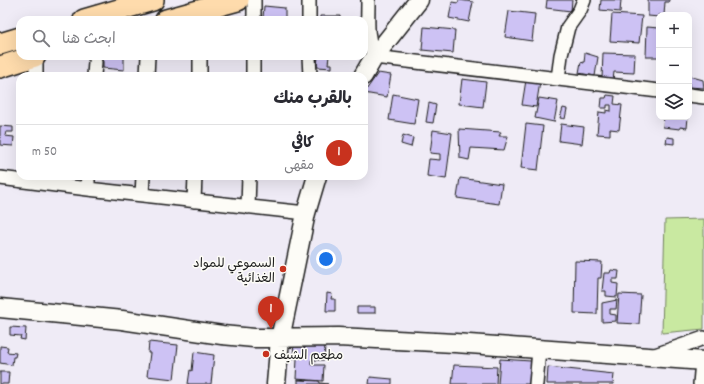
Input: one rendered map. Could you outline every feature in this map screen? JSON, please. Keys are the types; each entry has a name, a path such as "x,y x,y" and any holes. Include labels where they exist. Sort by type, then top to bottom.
{"main road":[{"path":"98,16 153,0"},
{"path":"202,15 238,0"},
{"path":"0,44 16,39"},
{"path":"0,67 23,60"}],"street":[{"path":"254,0 254,16"},
{"path":"309,0 309,16"},
{"path":"368,0 368,34 369,43 374,57"},
{"path":"365,72 374,57 419,0"},
{"path":"558,79 564,40 568,27 580,10 584,0"},
{"path":"374,57 656,91"},
{"path":"36,60 36,72"},
{"path":"147,72 148,60"},
{"path":"200,60 200,72"},
{"path":"253,60 253,72"},
{"path":"310,60 310,72"},
{"path":"94,72 95,62"},
{"path":"692,95 704,97"},
{"path":"0,178 16,178"},
{"path":"40,180 88,189 306,213"},
{"path":"88,180 88,189"},
{"path":"142,195 143,180"},
{"path":"194,201 195,180"},
{"path":"248,207 249,180"},
{"path":"276,384 280,339 306,213 316,180"},
{"path":"0,308 122,320 222,335 254,338 280,339 291,337 338,337 455,343 703,361 700,384"},
{"path":"650,357 704,338"},
{"path":"536,384 539,350"}],"green space":[{"path":"704,219 704,329 662,333 665,220"}],"building":[{"path":"459,0 473,2 469,22 449,18 452,2 458,3"},
{"path":"547,0 572,0 571,11 546,8"},
{"path":"601,0 621,0 620,12 600,10"},
{"path":"648,0 669,0 669,2 665,2 664,12 656,12 656,17 648,16"},
{"path":"264,6 285,8 285,16 263,16"},
{"path":"509,11 535,14 532,41 505,37"},
{"path":"612,14 642,16 639,43 610,41"},
{"path":"424,27 455,30 453,53 422,50"},
{"path":"647,27 656,28 656,57 646,57"},
{"path":"585,53 598,57 595,76 579,73 581,62 584,63"},
{"path":"603,53 635,54 634,73 614,72 613,80 602,79"},
{"path":"103,60 124,60 124,70 103,68"},
{"path":"318,60 328,60 328,64 332,64 332,68 317,67"},
{"path":"378,73 391,75 387,97 368,94 368,87"},
{"path":"692,77 703,80 704,88 692,87"},
{"path":"462,79 486,82 483,107 459,104"},
{"path":"526,80 540,82 536,107 522,105"},
{"path":"393,94 418,99 414,124 389,120"},
{"path":"607,95 615,96 614,104 622,105 619,130 610,129 610,135 597,134 599,112 606,113 606,110 611,111 611,105 607,105 607,108 601,108 602,98 606,98"},
{"path":"539,98 558,101 554,122 535,118"},
{"path":"429,103 436,105 433,123 426,122"},
{"path":"563,108 567,109 565,119 560,118"},
{"path":"664,120 688,120 687,128 680,127 680,129 663,127"},
{"path":"526,124 543,126 538,170 521,168"},
{"path":"561,124 584,127 582,144 559,141"},
{"path":"0,126 13,127 13,132 6,132 5,136 14,137 13,146 0,145"},
{"path":"459,129 501,132 499,136 508,136 504,150 471,148 469,160 460,158"},
{"path":"433,130 452,133 446,179 427,176 429,159 440,160 440,154 430,153"},
{"path":"403,135 413,138 411,147 401,144"},
{"path":"667,137 674,138 674,144 666,143"},
{"path":"460,178 502,184 499,204 457,198"},
{"path":"575,261 602,262 601,278 598,278 597,314 574,313"},
{"path":"611,270 619,271 618,279 612,279 612,283 618,284 617,297 606,296 606,291 602,291 604,273 610,273"},
{"path":"327,293 332,294 331,299 335,299 335,311 326,311"},
{"path":"619,294 641,295 639,324 617,323"},
{"path":"617,300 616,309 610,309 610,314 616,315 616,321 602,322 602,303"},
{"path":"357,307 375,307 375,313 357,313"},
{"path":"10,327 26,328 25,340 20,339 21,336 10,335"},
{"path":"294,340 325,345 324,360 311,360 311,365 324,365 323,381 296,379 297,359 293,358"},
{"path":"149,342 178,345 174,379 147,376 150,353 148,353"},
{"path":"0,346 8,347 7,352 16,353 15,357 13,357 12,365 0,363"},
{"path":"194,352 214,355 211,384 188,384 190,370 192,371"},
{"path":"500,359 531,361 529,384 498,384"},
{"path":"454,365 497,367 496,384 452,384"},
{"path":"548,367 614,374 613,384 547,384"},
{"path":"0,372 9,372 8,384 0,384"},
{"path":"370,377 392,379 392,384 369,384"},
{"path":"298,380 319,381 320,383 328,384 298,384"}],"place":[{"name":"السموعي للمواد الغذائية","path":"283,269"},
{"name":"كافي","path":"271,329"},
{"name":"مطعم الشيف","path":"266,354"}]}
